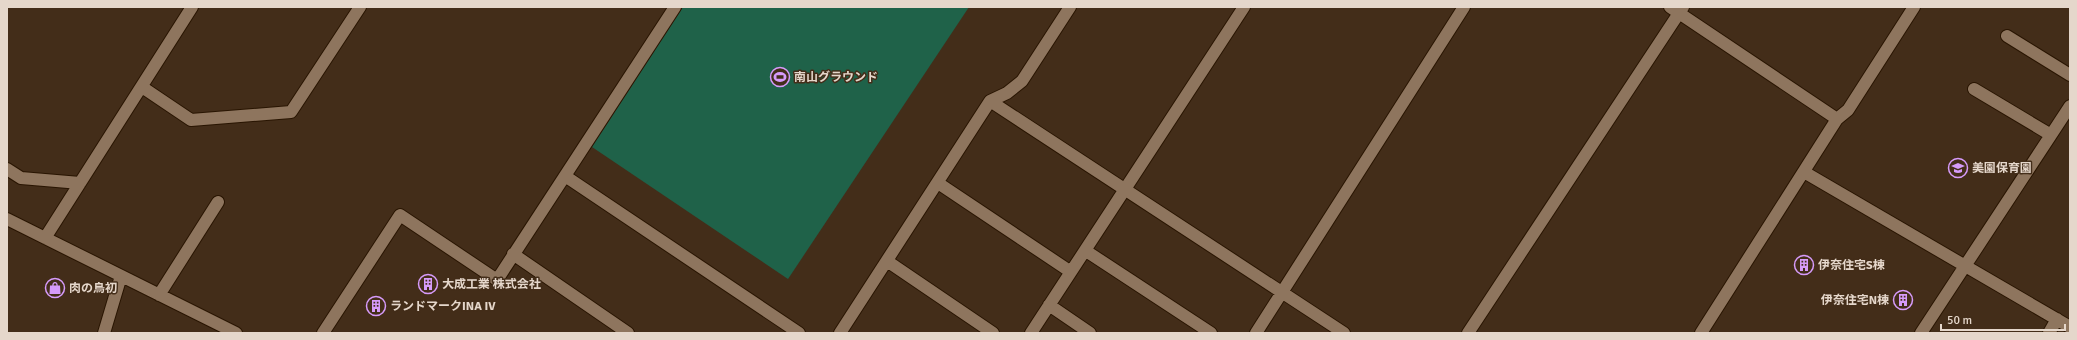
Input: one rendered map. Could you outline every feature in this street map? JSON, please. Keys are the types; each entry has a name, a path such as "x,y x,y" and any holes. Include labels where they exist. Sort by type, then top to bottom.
{"street":[{"path":"45,238 192,7"},
{"path":"142,87 191,120 291,112 360,7"},
{"path":"323,333 400,215 497,280 675,7"},
{"path":"840,333 990,101 1007,93 1022,81 1070,7"},
{"path":"1031,333 1126,190 1244,7"},
{"path":"1256,333 1464,7"},
{"path":"1701,333 1837,119 1848,110 1914,7"},
{"path":"1468,333 1677,9 1837,119"},
{"path":"2007,36 2070,75"},
{"path":"1974,88 2051,135"},
{"path":"990,101 1344,333"},
{"path":"1921,333 2070,106"},
{"path":"7,168 21,178 80,183"},
{"path":"1804,172 2070,327"},
{"path":"565,176 799,333"},
{"path":"938,183 1071,272"},
{"path":"159,295 218,202"},
{"path":"9,224 45,238 236,333"},
{"path":"1086,251 1211,333"},
{"path":"513,254 628,333"},
{"path":"887,261 993,333"},
{"path":"104,333 121,276"},
{"path":"1049,305 1090,333"},
{"path":"2049,333 2057,320"}],"green space":[{"name":"南山グラウンド","path":"683,7 969,7 788,279 592,147"}],"place":[{"name":"南山グラウンド","path":"780,77"},
{"name":"美園保育園","path":"1958,168"},
{"name":"伊奈住宅S棟","path":"1804,265"},
{"name":"大成工業 株式会社","path":"428,284"},
{"name":"肉の鳥初","path":"55,288"},
{"name":"伊奈住宅N棟","path":"1903,300"},
{"name":"ランドマークINA IV","path":"376,306"}]}
